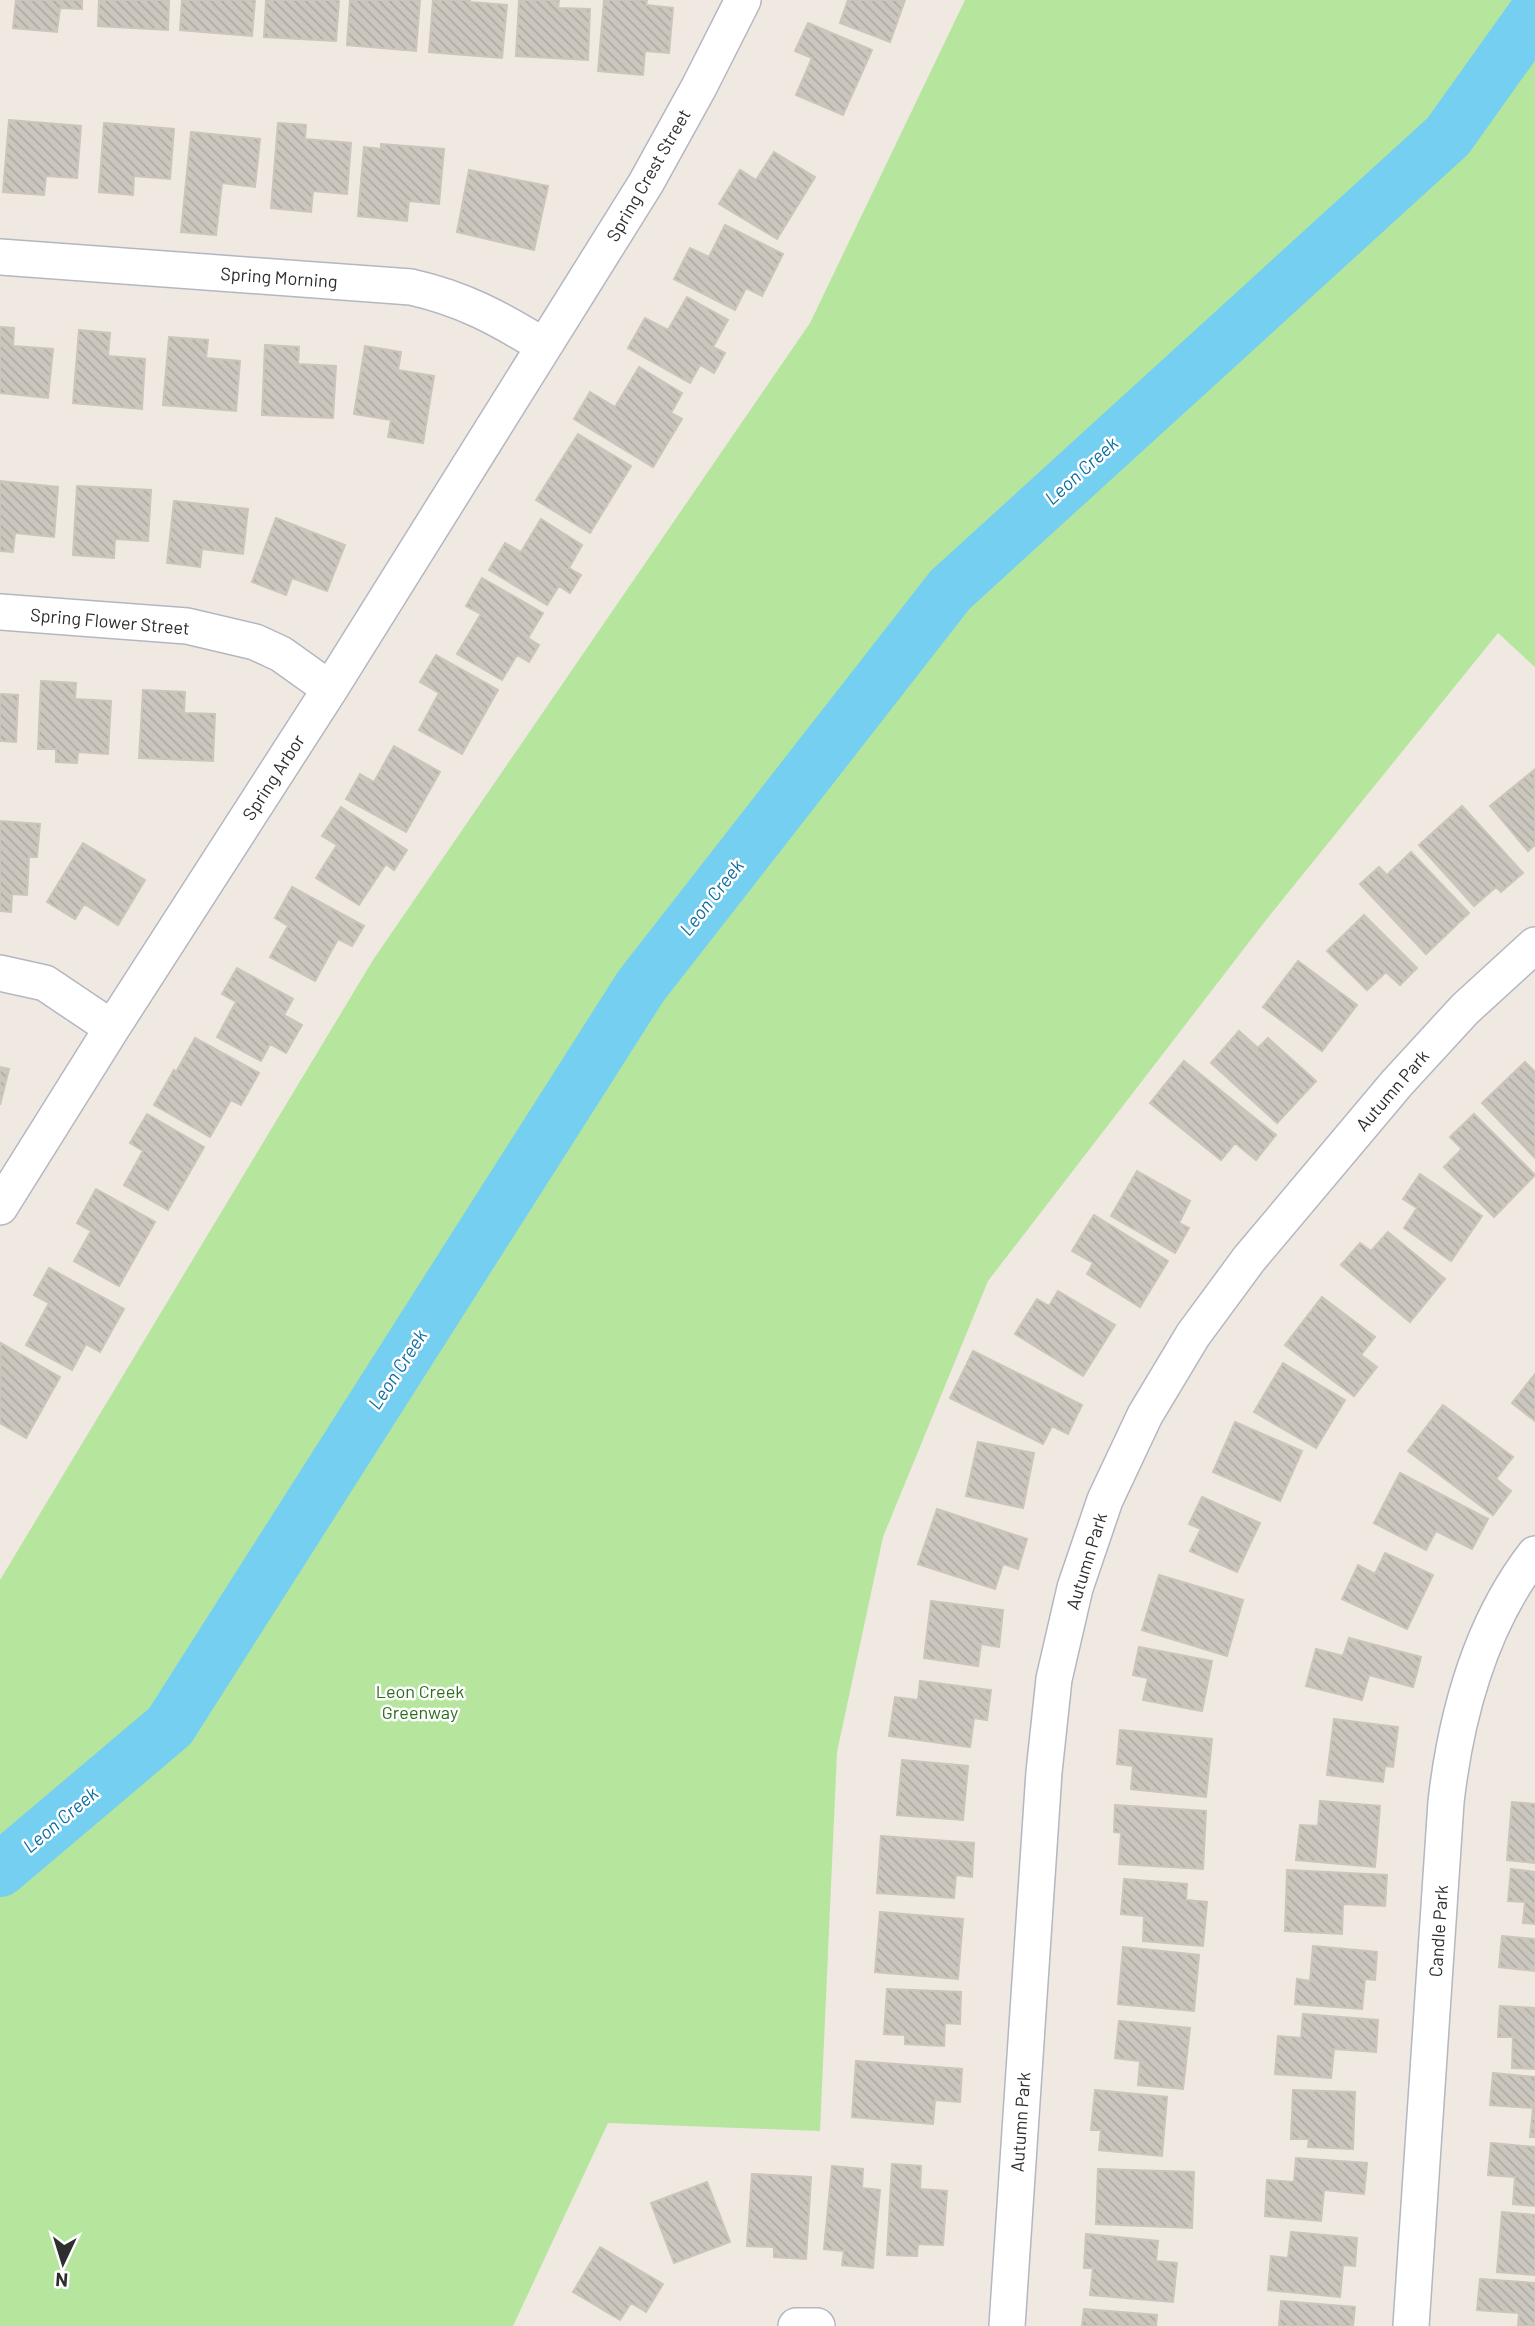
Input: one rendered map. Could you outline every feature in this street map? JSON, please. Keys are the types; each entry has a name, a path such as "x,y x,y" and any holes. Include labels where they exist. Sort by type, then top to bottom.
{"street":[{"name":"Spring Crest Street","path":"544,346 646,183 743,0"},
{"name":"Spring Morning","path":"0,257 411,286 466,302 544,346"},
{"name":"Spring Arbor","path":"0,1207 330,689 544,346"},
{"name":"Spring Flower Street","path":"0,612 187,626 256,642 281,654 330,689"},
{"name":"Autumn Park","path":"1007,2326 1044,1772 1054,1679 1075,1588 1105,1500 1151,1404 1192,1335 1249,1259 1397,1083 1465,1009 1535,945"},
{"path":"0,973 45,983 112,1028"},
{"name":"Candle Park","path":"1411,2326 1446,1802 1452,1751 1480,1654 1502,1607 1535,1554"},
{"path":"796,2326 817,2326"}],"green space":[{"name":"Leon Creek Greenway","path":"965,0 1535,0 1535,667 1498,633 1266,920 988,1281 883,1537 837,1752 820,2131 608,2123 513,2326 0,2326 0,1580 373,960 810,323"}],"building":[{"path":"16,0 82,0 82,9 60,8 57,32 13,28"},
{"path":"99,0 169,0 168,30 98,26"},
{"path":"182,0 255,0 252,36 180,30"},
{"path":"266,0 339,0 336,41 264,37"},
{"path":"350,0 420,0 416,51 347,45"},
{"path":"433,0 470,0 507,5 502,58 429,52"},
{"path":"519,0 559,0 558,8 590,9 588,60 516,56"},
{"path":"604,0 647,0 646,5 673,8 669,53 645,51 643,75 598,71"},
{"path":"848,0 905,0 890,42 840,23"},
{"path":"808,23 872,50 843,115 796,95 812,58 795,51"},
{"path":"9,120 81,126 77,178 46,176 44,195 3,192"},
{"path":"104,123 174,129 170,179 134,176 133,195 99,192"},
{"path":"278,123 306,125 305,139 351,143 347,194 313,191 311,212 271,208"},
{"path":"191,132 260,139 255,187 222,183 216,235 181,232"},
{"path":"381,144 444,149 439,204 409,201 407,221 358,216 364,147 381,149"},
{"path":"774,152 815,177 777,239 719,204 740,170 756,180"},
{"path":"469,170 548,186 534,250 457,232"},
{"path":"725,225 783,254 762,296 746,288 735,310 674,279 690,248 709,257"},
{"path":"687,297 728,320 713,347 725,353 714,373 700,365 690,383 628,348 645,318 668,330"},
{"path":"0,327 14,328 13,346 53,349 48,398 0,393"},
{"path":"79,330 110,333 108,356 145,359 142,409 73,403"},
{"path":"169,337 208,340 206,358 240,361 236,411 163,405"},
{"path":"265,345 299,347 298,364 336,366 333,418 262,415"},
{"path":"365,346 401,352 398,370 434,376 423,443 388,437 391,420 354,414"},
{"path":"639,367 682,393 671,413 682,419 653,467 574,419 590,392 615,407"},
{"path":"578,434 631,466 590,533 536,500"},
{"path":"0,481 58,487 54,537 15,533 13,552 0,551"},
{"path":"77,486 151,490 148,541 115,539 114,558 73,555"},
{"path":"174,501 248,509 243,554 202,549 200,567 167,563"},
{"path":"276,518 345,545 327,591 292,578 286,595 252,582"},
{"path":"541,519 582,545 569,568 581,575 570,593 559,586 547,605 489,570 505,543 521,552"},
{"path":"482,578 543,613 528,638 539,645 529,662 517,655 502,680 457,654 481,614 466,606"},
{"path":"436,655 498,690 462,754 419,730 439,693 420,682"},
{"path":"41,681 76,683 75,699 111,701 108,754 78,752 77,763 56,762 56,749 38,749"},
{"path":"143,690 185,692 184,713 215,714 213,761 139,758"},
{"path":"0,694 18,695 16,742 0,741"},
{"path":"394,746 440,772 406,832 346,799 360,774 374,782"},
{"path":"1534,770 1535,845 1528,851 1490,806"},
{"path":"1462,806 1523,873 1501,892 1496,887 1474,906 1419,845"},
{"path":"341,807 407,850 394,870 386,864 359,905 316,878 337,845 322,836"},
{"path":"0,821 40,824 37,857 29,857 27,895 12,894 11,912 0,911"},
{"path":"83,843 145,880 118,925 84,904 75,919 47,902"},
{"path":"1411,852 1469,913 1426,954 1360,884 1379,867 1387,875"},
{"path":"292,887 364,926 352,946 338,939 315,981 270,957 288,926 275,918"},
{"path":"1364,915 1417,968 1400,985 1386,972 1367,990 1327,951"},
{"path":"1298,961 1357,1005 1322,1051 1263,1007"},
{"path":"237,968 293,999 284,1015 302,1025 286,1053 270,1044 261,1061 217,1037 236,1002 222,994"},
{"path":"1239,1031 1258,1048 1268,1038 1316,1081 1277,1123 1211,1063"},
{"path":"195,1038 259,1073 241,1105 231,1100 210,1137 154,1105"},
{"path":"1184,1061 1276,1135 1256,1160 1235,1143 1221,1160 1150,1103"},
{"path":"1525,1062 1535,1072 1535,1158 1482,1103"},
{"path":"0,1067 9,1069 0,1105"},
{"path":"147,1114 204,1147 168,1210 124,1185 143,1151 130,1143"},
{"path":"1474,1114 1535,1175 1494,1217 1444,1167 1462,1149 1450,1137"},
{"path":"1137,1171 1190,1201 1179,1223 1189,1228 1175,1253 1111,1216"},
{"path":"1420,1174 1482,1216 1451,1261 1404,1228 1417,1208 1403,1199"},
{"path":"96,1189 155,1222 119,1286 74,1261 91,1231 77,1223"},
{"path":"1094,1215 1168,1261 1140,1307 1087,1274 1093,1263 1072,1251"},
{"path":"1388,1232 1445,1279 1410,1322 1341,1265 1360,1243 1371,1251"},
{"path":"49,1268 124,1309 100,1352 86,1344 72,1370 26,1345 49,1303 34,1295"},
{"path":"1058,1291 1115,1325 1083,1376 1015,1334 1037,1299 1049,1306"},
{"path":"1322,1297 1375,1337 1361,1355 1377,1367 1354,1396 1285,1345"},
{"path":"1,1343 60,1377 26,1438 0,1423"},
{"path":"973,1351 1082,1405 1068,1434 1052,1426 1043,1444 950,1398"},
{"path":"1283,1363 1345,1400 1316,1448 1254,1412"},
{"path":"1535,1374 1535,1421 1512,1403"},
{"path":"1443,1405 1513,1457 1496,1479 1511,1491 1493,1515 1408,1451"},
{"path":"1235,1422 1302,1451 1280,1501 1213,1472"},
{"path":"978,1442 1034,1453 1023,1508 966,1496"},
{"path":"1400,1473 1488,1519 1472,1549 1436,1531 1426,1550 1374,1523"},
{"path":"1202,1497 1260,1523 1237,1572 1190,1551 1201,1529 1189,1524"},
{"path":"937,1509 1027,1539 1018,1569 1003,1564 995,1589 918,1564"},
{"path":"1385,1553 1433,1575 1407,1629 1342,1599 1358,1565 1375,1574"},
{"path":"1159,1575 1243,1600 1227,1656 1142,1630"},
{"path":"931,1601 1003,1610 999,1647 981,1644 978,1666 924,1658"},
{"path":"1349,1638 1421,1657 1413,1687 1369,1675 1362,1700 1306,1686 1316,1649 1343,1656"},
{"path":"1139,1647 1212,1661 1202,1711 1143,1700 1148,1678 1133,1675"},
{"path":"920,1681 991,1690 987,1720 974,1718 970,1747 889,1736 895,1697 918,1700"},
{"path":"1334,1719 1398,1727 1393,1767 1385,1766 1383,1782 1327,1775"},
{"path":"1120,1730 1212,1739 1206,1797 1131,1789 1133,1766 1117,1764"},
{"path":"902,1760 968,1766 963,1820 897,1815"},
{"path":"1320,1801 1380,1806 1375,1867 1296,1860 1300,1825 1318,1826"},
{"path":"1512,1802 1535,1804 1535,1863 1507,1860"},
{"path":"1115,1805 1206,1811 1203,1869 1119,1864 1121,1833 1114,1832"},
{"path":"881,1836 974,1843 972,1877 956,1875 954,1898 877,1893"},
{"path":"1511,1869 1535,1872 1535,1924 1523,1923 1525,1902 1508,1901"},
{"path":"1287,1870 1387,1875 1385,1906 1343,1904 1342,1934 1285,1931"},
{"path":"1124,1879 1187,1884 1186,1900 1207,1902 1203,1946 1143,1941 1144,1916 1121,1914"},
{"path":"880,1912 963,1919 958,1979 875,1972"},
{"path":"1502,1936 1535,1939 1535,1971 1499,1967"},
{"path":"1313,1946 1377,1952 1375,1980 1365,1979 1362,2009 1295,2004 1297,1979 1310,1981"},
{"path":"1123,1947 1199,1955 1194,2011 1118,2004"},
{"path":"887,1989 961,1992 960,2024 945,2023 944,2046 905,2044 905,2035 884,2034"},
{"path":"1500,2006 1535,2008 1535,2069 1512,2068 1513,2037 1498,2037"},
{"path":"1303,2014 1378,2020 1376,2052 1334,2049 1331,2078 1275,2074 1278,2036 1301,2038"},
{"path":"1119,2021 1190,2028 1183,2089 1138,2085 1140,2061 1115,2058"},
{"path":"856,2061 962,2069 960,2102 935,2100 933,2124 852,2117"},
{"path":"1493,2073 1535,2077 1535,2137 1530,2137 1533,2108 1490,2105"},
{"path":"1095,2090 1167,2097 1162,2156 1099,2150 1101,2130 1091,2130"},
{"path":"1293,2090 1355,2092 1353,2149 1308,2147 1309,2139 1291,2139"},
{"path":"1491,2143 1535,2147 1535,2206 1513,2204 1515,2177 1488,2175"},
{"path":"1296,2158 1367,2163 1364,2194 1324,2190 1321,2221 1265,2216 1267,2180 1294,2182"},
{"path":"892,2164 921,2166 920,2189 947,2191 943,2245 918,2244 917,2256 887,2255"},
{"path":"832,2166 863,2169 862,2188 880,2190 873,2268 842,2265 844,2251 824,2249"},
{"path":"1098,2169 1194,2172 1192,2228 1096,2224"},
{"path":"752,2174 811,2177 806,2259 774,2257 774,2247 747,2246"},
{"path":"707,2182 730,2242 674,2263 651,2203"},
{"path":"1502,2212 1535,2215 1535,2275 1497,2272"},
{"path":"1291,2232 1357,2238 1355,2266 1343,2265 1340,2297 1268,2290 1271,2256 1288,2258"},
{"path":"1086,2234 1158,2241 1156,2261 1177,2263 1173,2302 1090,2295 1093,2268 1084,2268"},
{"path":"600,2247 663,2284 646,2312 631,2303 620,2320 573,2292"},
{"path":"1480,2279 1535,2283 1535,2326 1518,2326 1519,2313 1477,2310"},
{"path":"1281,2301 1355,2307 1353,2326 1279,2326"},
{"path":"1084,2309 1157,2315 1156,2326 1082,2326"}],"waterway":[{"name":"Leon Creek","path":"0,1870 170,1726 641,986 950,590 1448,136 1535,14"}]}
